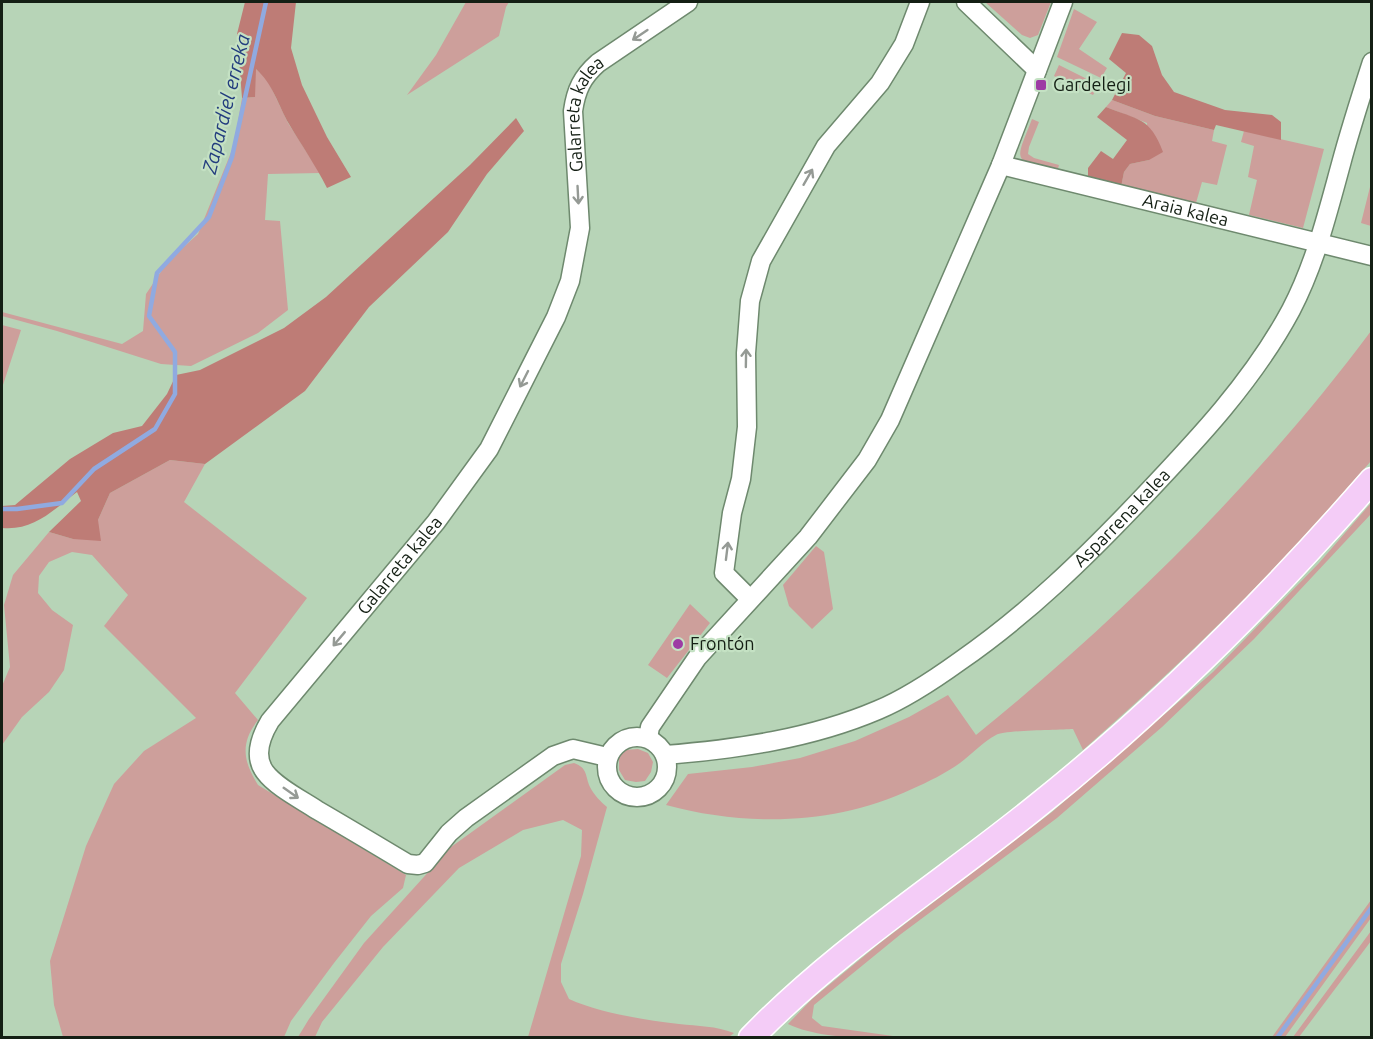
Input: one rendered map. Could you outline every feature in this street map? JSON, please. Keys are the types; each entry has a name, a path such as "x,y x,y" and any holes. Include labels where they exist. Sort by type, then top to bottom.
{"main road":[{"path":"752,1038 854,945 1038,806 1143,716 1280,582 1371,480"}],"street":[{"name":"Galarreta kalea","path":"607,757 573,749 553,756 466,818 449,833 425,863 418,865 408,864 295,796 265,772 260,760 261,735 436,522 489,449 556,317 570,281 580,228 573,111 576,95 585,75 598,63 688,2"},
{"path":"750,599 724,573 732,513 741,479 747,427 746,353 750,301 762,261 784,219 826,146 880,83 904,44 920,2"},
{"path":"966,2 1037,70"},
{"path":"648,738 650,727 697,658 808,537 867,460 890,420 1001,165 1063,2"},
{"name":"Asparrena kalea","path":"665,754 722,750 786,739 879,710 939,676 987,642 1056,585 1171,468 1222,410 1273,342 1306,279 1320,244 1371,62"},
{"name":"Araia kalea","path":"1001,165 1371,256"},
{"path":"636,736 648,738 665,754 667,774 663,783 645,796 632,797 619,792 610,783 606,770 607,757 614,746 624,739 636,736"}],"shaded area":[{"path":"245,2 296,2 291,48 302,85 327,137 351,177 327,188 289,124 271,88 256,69 255,97 242,98 237,34"},
{"path":"466,2 509,2 499,36 407,95 436,55"},
{"path":"985,2 1051,2 1038,35 1030,38 1022,35"},
{"path":"1074,9 1097,22 1079,49 1107,68 1101,78 1057,57"},
{"path":"1122,33 1139,35 1152,46 1162,75 1174,92 1225,110 1272,115 1281,122 1281,140 1216,125 1214,130 1155,116 1112,100 1126,73 1109,59"},
{"path":"1059,65 1099,85 1093,95 1054,76"},
{"path":"255,68 267,79 288,123 320,173 268,174 265,220 280,221 288,310 258,333 191,366 161,364 2,316 2,312 122,344 143,331 146,294 168,261 198,234 234,145 242,98 255,97"},
{"path":"1112,100 1155,116 1214,130 1212,141 1227,145 1217,185 1202,182 1196,203 1121,187 1124,172 1130,164 1149,160 1147,123 1106,107"},
{"path":"1106,107 1142,121 1153,132 1163,152 1149,160 1130,164 1124,172 1121,187 1088,178 1088,168 1101,151 1113,159 1127,140 1097,117"},
{"path":"516,118 524,131 487,174 448,232 369,307 305,391 205,464 170,460 110,493 98,520 101,541 73,539 49,532 81,501 77,492 33,523 2,528 2,506 15,505 70,459 113,433 142,426 167,394 176,375 200,370 284,328 326,297 470,165"},
{"path":"1032,119 1039,122 1028,154 1059,165 1057,172 1031,164 1021,157 1022,144"},
{"path":"1244,131 1324,149 1303,228 1249,215 1257,180 1248,177 1254,146 1241,142"},
{"path":"1371,188 1371,226 1361,223"},
{"path":"2,325 21,330 2,388"},
{"path":"1371,331 1371,461 1305,536 1234,609 1160,681 1083,750 1073,729 1001,733 987,741 955,767 918,786 883,801 822,816 791,819 728,817 666,805 688,774 752,767 800,758 855,741 909,717 948,695 976,735 1083,644 1186,545 1283,440"},
{"path":"170,460 205,464 184,502 307,598 235,693 258,720 248,736 246,752 249,768 258,785 406,875 403,888 371,916 291,1021 284,1037 63,1037 54,1005 50,961 86,846 114,784 144,751 196,718 104,626 128,595 92,555 72,552 49,562 39,576 38,593 52,610 73,625 64,670 49,692 22,717 2,745 2,686 10,667 4,605 13,575 49,532 73,539 98,520 110,493"},
{"path":"1371,503 1371,514 1254,639 1162,727 1057,818 901,934 814,1005 812,1018 822,1026 900,1037 828,1035 788,1024 812,999 880,943 1052,812 1213,672 1319,563"},
{"path":"816,546 824,552 833,609 812,629 789,606 783,585"},
{"name":"Frontón","path":"690,604 710,623 667,678 648,665"},
{"path":"638,749 648,753 653,762 651,772 645,781 625,780 619,770 619,756 626,750"},
{"path":"574,763 584,770 592,790 607,807 561,964 561,982 569,999 623,1015 734,1033 729,1037 528,1037 581,856 582,830 563,820 523,830 459,868 383,947 322,1022 315,1037 298,1037 364,943 451,847 565,765"},
{"path":"1371,900 1371,918 1285,1037 1272,1037"},
{"path":"1371,931 1371,941 1299,1037 1293,1037"}],"waterway":[{"name":"Zapardiel erreka","path":"2,509 62,503 94,469 155,429 175,394 175,352 149,316 157,273 209,217 232,157 266,2"},
{"path":"1277,1038 1372,907"}],"place":[{"name":"Gardelegi","path":"1041,85"},
{"name":"Frontón","path":"678,644"}]}
